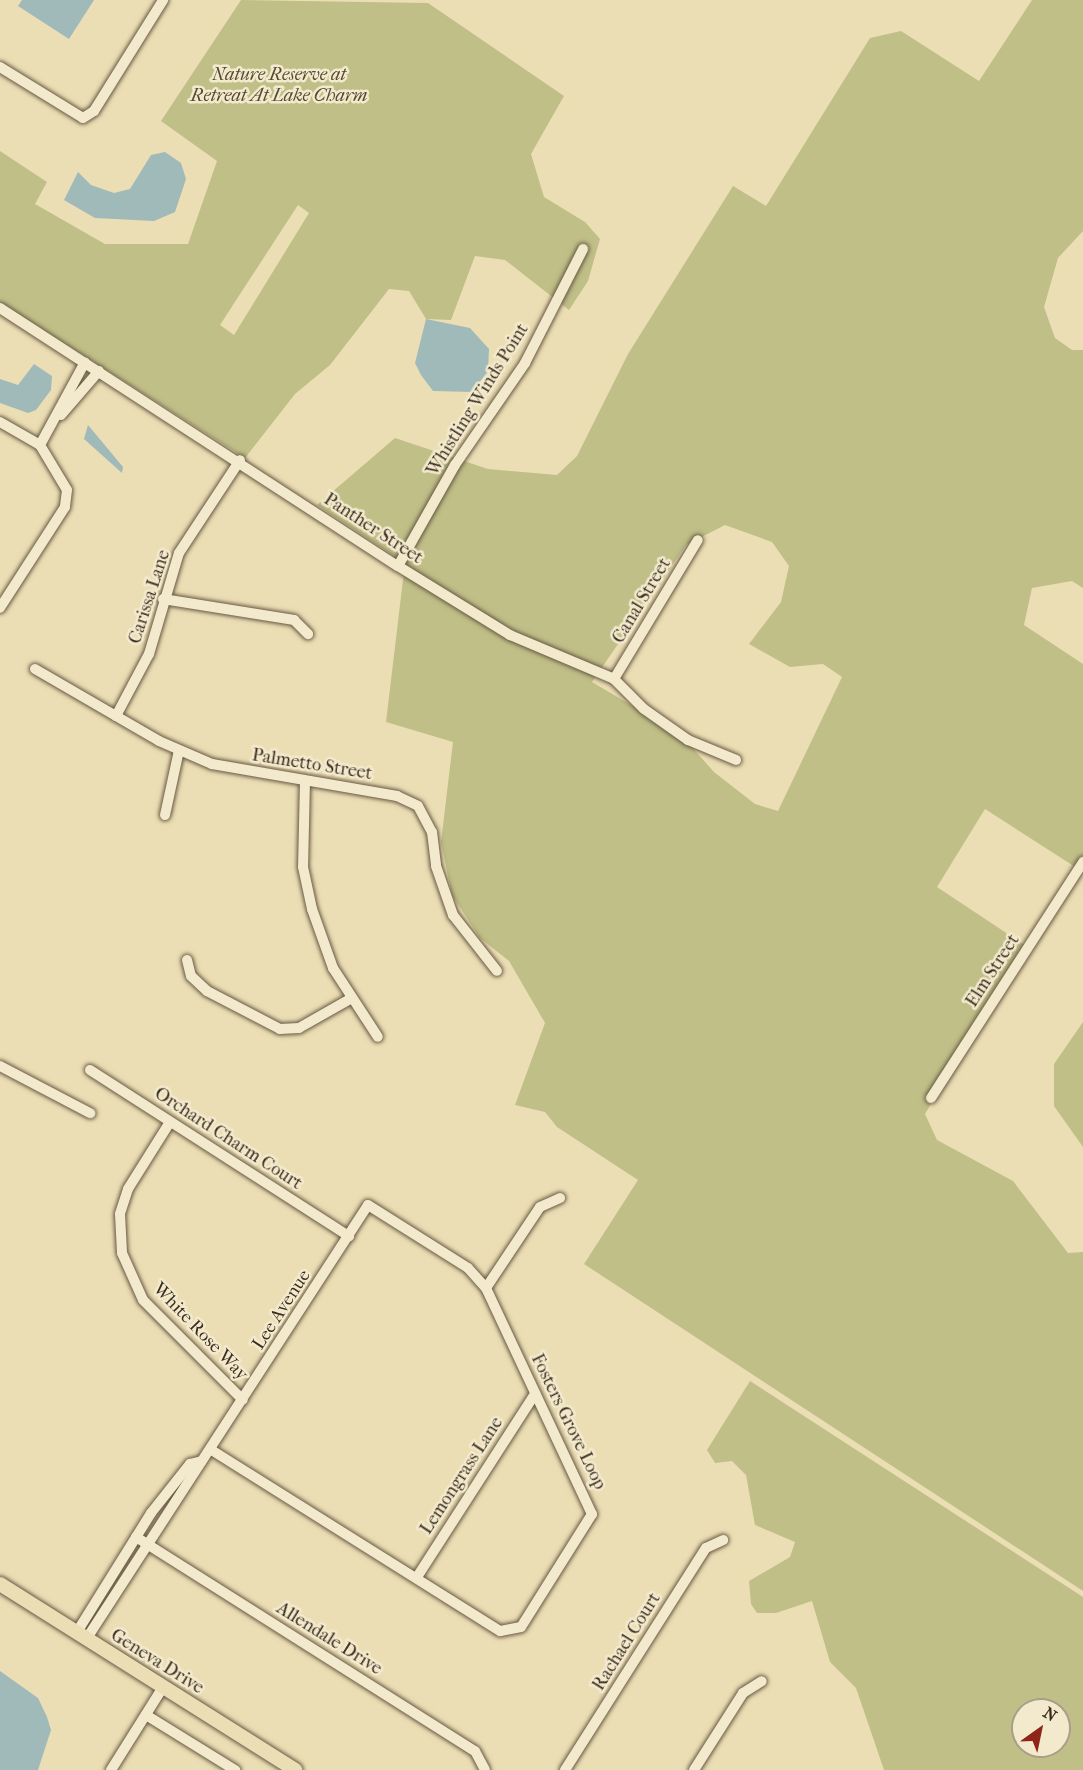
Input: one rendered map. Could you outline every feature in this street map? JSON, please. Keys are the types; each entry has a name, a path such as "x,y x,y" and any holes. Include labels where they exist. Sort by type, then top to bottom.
{"main road":[{"name":"Geneva Drive","path":"0,1584 295,1770"}],"street":[{"path":"0,67 83,118 94,111 163,0"},
{"name":"Whistling Winds Point","path":"398,566 454,465 525,363 583,249"},
{"name":"Panther Street","path":"0,308 240,460 398,566 510,635 614,679 688,740 736,760"},
{"path":"60,416 70,390 85,362"},
{"path":"40,445 60,416 81,397 99,371"},
{"path":"70,390 81,397"},
{"path":"0,422 40,445 62,474 64,507 0,608"},
{"name":"Carissa Lane","path":"116,716 149,654 163,599 179,553 240,460"},
{"name":"Canal Street","path":"614,679 698,540"},
{"path":"163,599 294,620 308,634"},
{"name":"Palmetto Street","path":"35,669 178,750 212,764 397,796 418,806 432,831 436,866 453,915 497,971"},
{"path":"165,814 178,750"},
{"path":"305,781 303,867 321,940 350,999 378,1037"},
{"name":"Elm Street","path":"931,1098 1083,862"},
{"path":"187,960 191,976 207,991 280,1029 299,1028 350,999"},
{"path":"0,1066 90,1113"},
{"name":"Orchard Charm Court","path":"90,1070 349,1236"},
{"name":"White Rose Way","path":"170,1122 128,1189 120,1214 122,1253 143,1300 243,1400"},
{"path":"486,1288 540,1207 560,1198"},
{"name":"Lee Avenue","path":"82,1635 141,1540 211,1449 368,1205"},
{"name":"Fosters Grove Loop","path":"211,1449 500,1630 521,1628 592,1514 486,1288 468,1268 368,1205"},
{"name":"Lemongrass Lane","path":"417,1576 535,1394"},
{"name":"Allendale Drive","path":"141,1540 475,1751 485,1770"},
{"name":"Rachael Court","path":"565,1770 706,1548 723,1540"},
{"path":"694,1770 743,1693 762,1681"},
{"path":"111,1770 163,1688"},
{"path":"146,1715 235,1770"}],"green space":[{"name":"Nature Reserve at Retreat At Lake Charm","path":"241,0 428,3 564,96 531,154 544,197 585,222 600,239 588,281 569,310 505,260 475,256 451,320 426,319 409,291 389,289 330,365 295,394 245,458 0,302 0,151 47,182 35,204 105,244 188,244 217,161 161,121","holes":["298,205 309,213 234,335 220,325"]},
{"path":"1032,0 1083,0 1083,231 1058,258 1044,307 1055,338 1072,350 1083,350 1083,588 1072,581 1032,588 1024,625 1083,664 1083,872 985,809 937,887 1026,946 925,1114 937,1140 1013,1181 1068,1253 1083,1252 1083,1591 584,1264 638,1180 557,1127 545,1112 515,1105 545,1023 509,961 480,938 452,895 441,842 453,742 386,722 405,563 317,505 395,438 488,469 557,475 577,456 628,354 733,186 766,206 870,38 901,31 979,81","holes":["725,525 772,542 789,566 781,602 749,644 790,667 823,664 842,677 778,811 755,804 714,772 680,734 592,682 686,545"]},
{"path":"1083,1022 1083,1147 1054,1106 1054,1064"},
{"path":"750,1381 1083,1597 1083,1770 884,1770 856,1688 830,1662 812,1601 776,1613 757,1613 751,1604 749,1581 790,1557 795,1542 755,1525 746,1475 732,1461 715,1463 707,1450"}],"water":[{"path":"22,0 94,0 69,39 18,6"},
{"path":"165,152 181,163 186,179 175,212 154,221 95,218 64,200 78,172 91,185 114,193 130,189 151,155"},
{"path":"426,319 470,328 489,349 488,371 472,392 433,391 421,375 415,363"},
{"path":"34,364 52,376 51,390 36,410 28,413 0,403 0,379 18,385"},
{"path":"88,425 123,467 122,473 84,439"},
{"path":"0,1671 38,1698 47,1717 51,1730 38,1770 0,1770"}]}
